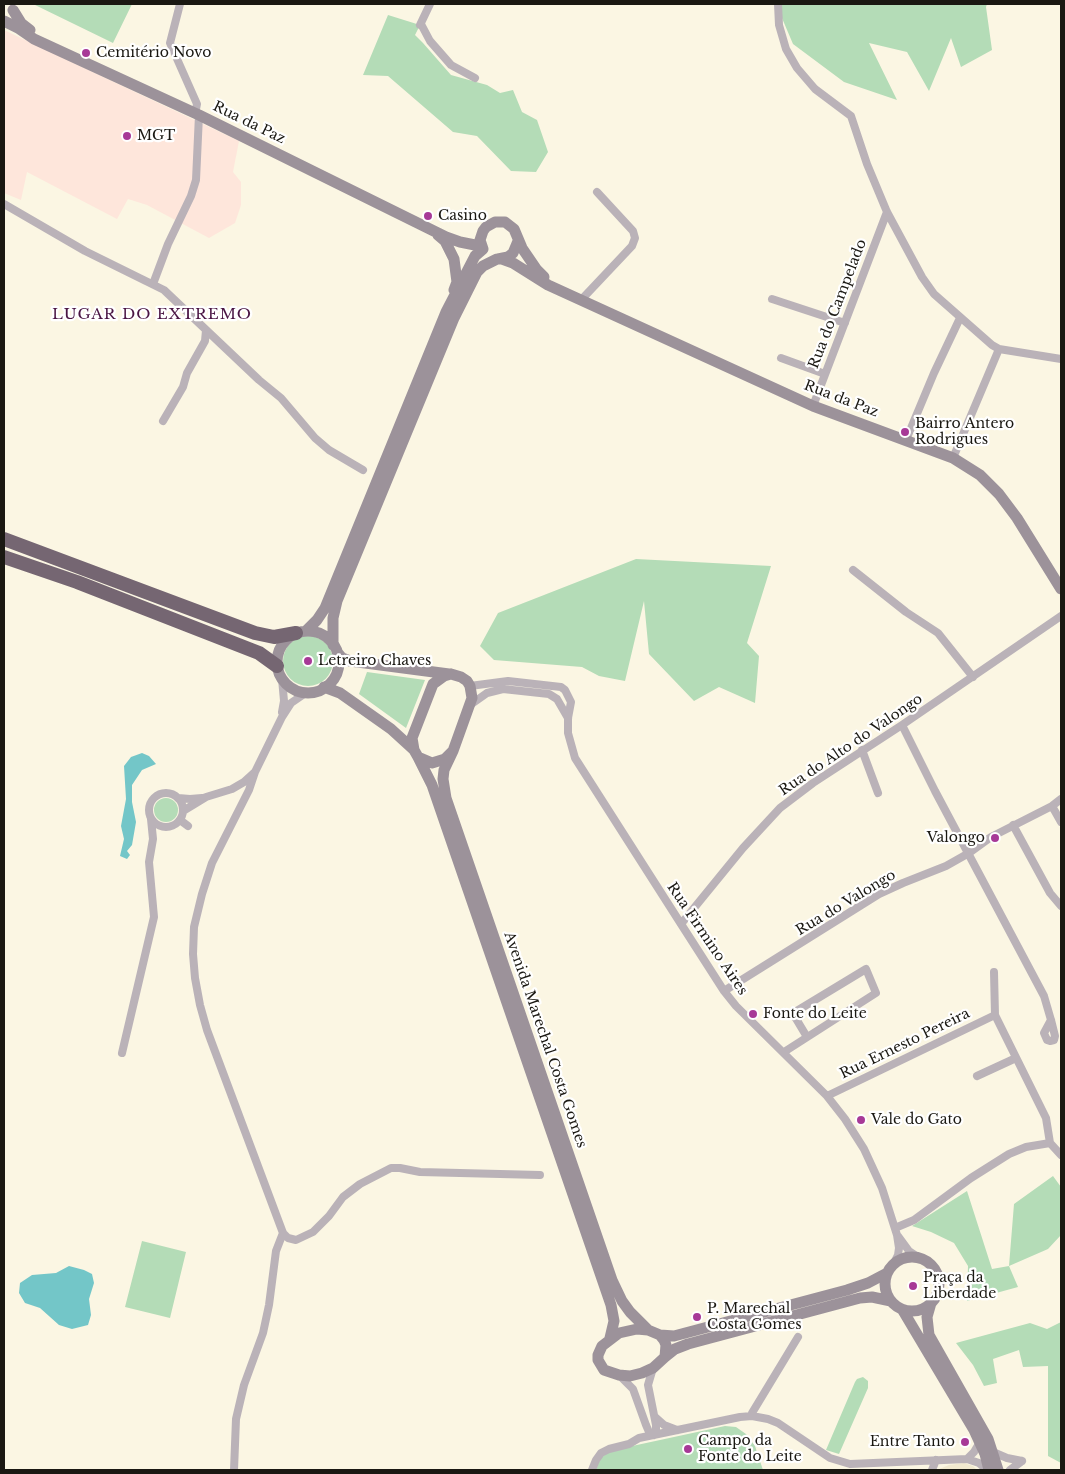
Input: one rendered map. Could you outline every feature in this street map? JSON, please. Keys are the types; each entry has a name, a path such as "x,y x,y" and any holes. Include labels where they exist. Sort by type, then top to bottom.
{"highway":[{"path":"4,539 255,633 274,637 301,632"},
{"path":"4,557 77,582 250,649 259,653 280,672"}],"street":[{"path":"154,284 168,244 191,196 196,180 197,104 170,43 180,4"},
{"path":"430,4 420,24 430,41 451,65 475,78"},
{"path":"778,4 779,25 786,49 797,68 815,89 851,116 887,212 934,294 960,318 999,349 1061,359"},
{"path":"14,7 11,15 4,20 51,46"},
{"path":"14,7 21,23 51,46"},
{"name":"Rua da Paz","path":"51,46 197,114 433,230"},
{"path":"582,299 632,246 635,238 634,231 597,192"},
{"path":"4,204 85,252 164,290 259,380 281,398 315,438 329,450 363,470"},
{"name":"Rua do Campelado","path":"813,406 887,212"},
{"path":"433,230 462,236 472,235 483,231 495,222 505,222 514,228 518,241 537,270 564,291"},
{"path":"433,230 460,242 482,247 491,257 513,262 548,285 564,291"},
{"path":"433,230 445,241 454,259 457,282 452,301"},
{"path":"282,717 284,701 278,654 283,644 317,620 325,608 452,301 475,256 482,247 483,231"},
{"path":"518,241 513,253 484,266 477,272 454,318 337,601 333,625 338,670 324,687 307,692 291,703 282,717 255,772 249,790 212,863 194,927 193,954 194,978 207,1030 283,1233 288,1238 296,1240 313,1232 343,1197 360,1184 391,1168 420,1172 540,1175"},
{"name":"Rua da Paz","path":"564,291 813,406 953,458 980,475 999,494 1017,518 1061,589"},
{"path":"772,299 845,323"},
{"path":"906,440 934,373 960,318"},
{"path":"163,421 183,387 187,373 205,341 206,330"},
{"path":"953,458 999,349"},
{"path":"781,358 825,374"},
{"path":"853,570 906,612 938,633 973,677"},
{"name":"Rua do Alto do Valongo","path":"681,924 743,848 780,808 813,783 902,725 1061,616"},
{"path":"301,632 318,633 326,637 342,658 350,661 451,674 461,677 470,686 472,698 470,705"},
{"path":"280,672 292,688 307,692"},
{"path":"416,753 412,738 433,684 444,676 451,674"},
{"name":"Rua Firmino Aires","path":"470,686 508,681 561,687 565,690 571,702 568,733 575,758 724,991 736,1006 827,1096 845,1119 864,1149 882,1188 896,1232"},
{"path":"324,687 340,693 376,718 404,739 416,753 432,763 439,762 449,756 453,750"},
{"path":"470,705 480,697 496,690 510,689 541,693 554,696 568,718"},
{"name":"Avenida Marechal Costa Gomes","path":"470,705 444,770 446,798 612,1280 622,1301 648,1330"},
{"path":"902,725 1044,996 1051,1020"},
{"path":"862,750 878,793"},
{"name":"Avenida Marechal Costa Gomes","path":"416,753 432,785 611,1305 614,1320 610,1338"},
{"path":"122,1053 154,917 149,862 150,846 153,839 149,808 154,798 162,793 168,793 178,798 206,797 232,789 244,782 255,772"},
{"path":"183,812 206,797"},
{"path":"153,839 180,820 183,806 178,798"},
{"name":"Rua do Valongo","path":"724,991 879,894 946,866 969,853 991,837 1061,800"},
{"path":"1052,806 1061,822"},
{"path":"151,819 160,826 170,827"},
{"path":"180,820 188,826"},
{"path":"1013,825 1050,893 1061,906"},
{"path":"784,1052 876,993 866,969 795,1012 795,1017 807,1037"},
{"path":"994,972 995,1015 1046,1118 1050,1143 1061,1155"},
{"name":"Rua Ernesto Pereira","path":"827,1096 995,1015"},
{"path":"977,1076 1016,1058"},
{"path":"896,1232 971,1178 1009,1154 1026,1147 1050,1143"},
{"path":"896,1232 909,1251 926,1260 932,1266 939,1281 936,1297 931,1303 917,1310 902,1309"},
{"path":"891,1301 885,1288 891,1268 898,1255 899,1248 896,1232"},
{"path":"234,1470 236,1419 244,1385 263,1333 269,1305 276,1251 283,1233"},
{"path":"918,1257 902,1259 868,1283 847,1290 674,1336 660,1335 648,1330 627,1331 610,1338 600,1350 598,1360 604,1370 630,1376 653,1368 675,1349 688,1344 852,1300 872,1297 891,1301 902,1309 980,1442 988,1470"},
{"path":"931,1303 927,1326 929,1335 982,1427 994,1452 998,1470"},
{"path":"660,1335 666,1346 665,1357"},
{"path":"752,1416 752,1413 798,1337"},
{"path":"653,1368 648,1385 655,1417 656,1430 654,1435"},
{"path":"619,1375 634,1389 649,1432 654,1435"},
{"path":"592,1470 601,1453 609,1449 654,1435 752,1416 778,1422 830,1458 850,1464 967,1459 979,1463 988,1470"},
{"path":"655,1417 664,1425 677,1430"},
{"path":"633,1441 640,1431 644,1420"},
{"path":"967,1459 980,1442"},
{"path":"994,1452 1007,1458 1022,1461 1010,1470"},
{"path":"932,1470 936,1460"}],"shaded area":[{"path":"4,30 239,141 233,172 241,182 241,205 235,223 209,238 147,205 128,199 117,219 27,172 21,200 4,193"},
{"path":"964,1463 973,1466 977,1470 937,1470 949,1465"}],"green space":[{"path":"33,4 132,4 113,43"},
{"path":"776,4 987,4 992,50 961,67 951,38 929,91 907,52 869,43 897,100 844,82 793,44"},
{"path":"388,15 420,25 415,35 451,75 487,85 500,93 513,90 522,112 537,120 548,152 536,172 511,171 477,136 453,132 388,76 363,75"},
{"path":"636,559 771,566 747,643 759,656 755,703 719,687 694,701 649,654 644,601 625,681 599,676 582,667 494,660 480,646 498,613"},
{"path":"308,636 317,638 328,647 333,661 331,670 322,681 308,686 299,684 288,675 283,661 285,652 294,641"},
{"path":"367,672 425,680 406,728 359,694"},
{"path":"166,798 175,801 178,810 175,819 166,822 157,819 154,810 157,801"},
{"path":"1053,1176 1061,1187 1061,1235 1048,1249 1009,1266 1014,1204"},
{"path":"967,1191 992,1269 1009,1266 1018,1287 967,1301 968,1266 954,1243 931,1232 912,1226"},
{"path":"142,1241 186,1252 170,1318 125,1307"},
{"path":"1061,1322 1061,1463 1048,1456 1048,1366 1023,1367 1019,1350 993,1359 997,1383 984,1386 973,1365 956,1343 1030,1323 1047,1329"},
{"path":"863,1377 868,1381 868,1388 839,1454 826,1450 855,1382"},
{"name":"Campo da Fonte do Leite","path":"725,1426 736,1427 746,1434 755,1446 763,1470 596,1470 600,1459 609,1451"}],"water":[{"path":"142,753 149,756 156,764 142,770 132,785 132,802 136,822 132,845 127,851 130,855 127,859 120,856 124,839 121,826 126,799 124,766 131,757"},
{"path":"69,1266 92,1274 94,1283 89,1299 91,1315 88,1325 72,1329 59,1325 40,1308 25,1303 19,1293 20,1283 32,1275 56,1273"}],"place":[{"name":"Cemitério Novo","path":"86,53"},
{"name":"MGT","path":"127,136"},
{"name":"Casino","path":"428,216"},
{"name":"Bairro Antero Rodrigues","path":"905,432"},
{"name":"Letreiro Chaves","path":"308,661"},
{"name":"Valongo","path":"995,838"},
{"name":"Fonte do Leite","path":"753,1014"},
{"name":"Vale do Gato","path":"861,1120"},
{"name":"Praça da Liberdade","path":"913,1286"},
{"name":"P. Marechal Costa Gomes","path":"697,1317"},
{"name":"Entre Tanto","path":"965,1442"},
{"name":"Campo da Fonte do Leite","path":"688,1449"}],"district":[{"name":"LUGAR DO EXTREMO","path":"152,315"}]}
